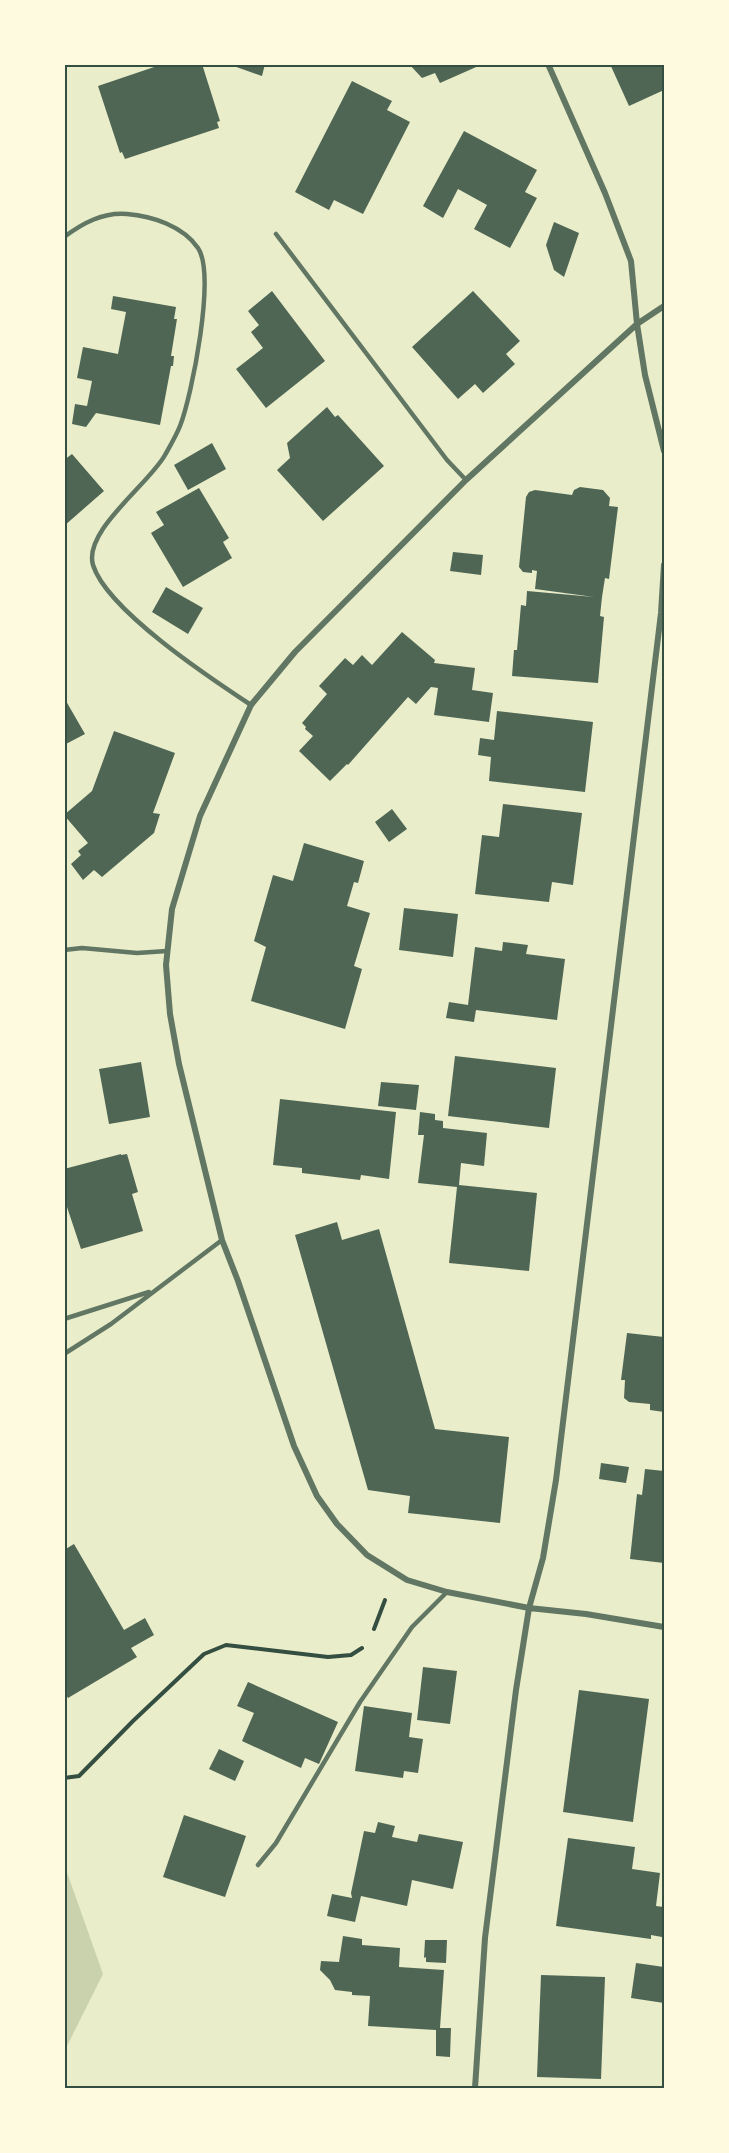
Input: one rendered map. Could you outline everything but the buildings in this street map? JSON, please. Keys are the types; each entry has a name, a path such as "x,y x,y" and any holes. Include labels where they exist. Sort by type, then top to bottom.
{"street":[{"path":"548,64 605,193 631,261 645,375 664,451"},
{"path":"664,306 637,324 466,480 295,652 251,705 200,816 172,909 166,965 170,1014 178,1064 222,1240 294,1446 317,1496 337,1524 367,1555 407,1580 447,1592 529,1608 664,1627"},
{"path":"476,2088 485,1938 516,1690 529,1608 543,1558 556,1480 661,613 664,565"}],"lane":[{"path":"64,237 95,219 109,214 133,214 165,223 188,237 199,250 204,271 202,324 198,356 180,426 153,475 105,524 97,536 92,563 105,589 121,607 154,635 251,705"},
{"path":"276,234 440,451 466,480"},
{"path":"64,950 82,948 137,953 167,951"},
{"path":"64,1354 111,1324 222,1240"},
{"path":"64,1319 155,1290"},
{"path":"258,1865 276,1843 360,1701 412,1627 447,1592"}],"path":[{"path":"372,1636 381,1610"},
{"path":"64,1778 79,1776 204,1654 226,1645 328,1657 351,1655 368,1641"}],"green space":[{"path":"64,1864 103,1974 65,2050 64,2050"}]}
